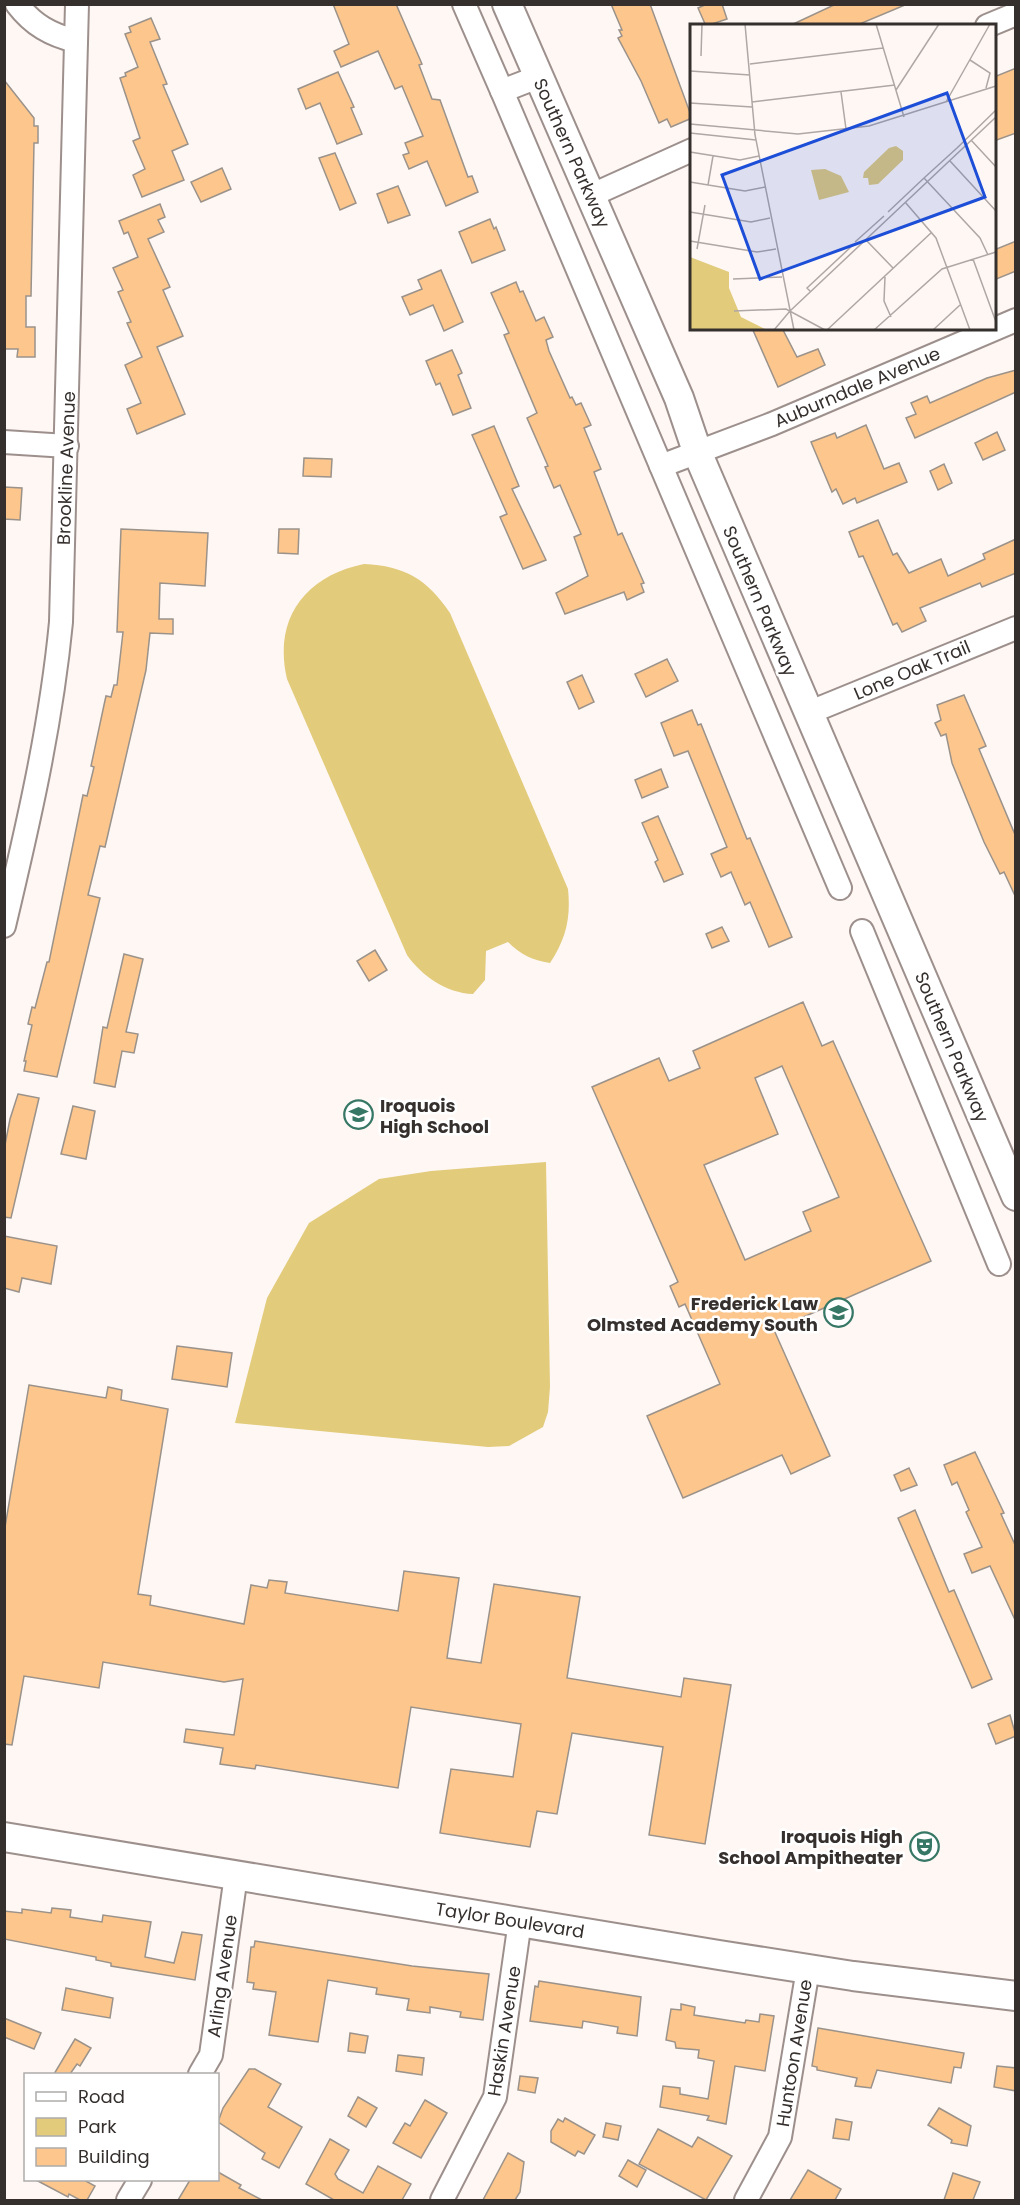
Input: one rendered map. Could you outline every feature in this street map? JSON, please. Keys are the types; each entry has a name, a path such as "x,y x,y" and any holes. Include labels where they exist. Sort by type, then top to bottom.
{"main road":[{"name":"Southern Parkway","path":"507,4 679,398 698,454 808,713 1009,1163 1016,1196"},
{"name":"Taylor Boulevard","path":"4,1837 808,1969 1016,1996"}],"street":[{"path":"17,4 29,18 52,35 76,41"},
{"name":"Brookline Avenue","path":"4,926 39,779 53,696 61,622 68,446 77,4"},
{"path":"464,4 840,888"},
{"path":"992,24 1016,14"},
{"path":"502,91 538,77"},
{"path":"592,195 690,151"},
{"name":"Auburndale Avenue","path":"996,328 1016,320"},
{"name":"Auburndale Avenue","path":"661,466 698,454 992,330"},
{"path":"4,442 68,446"},
{"name":"Lone Oak Trail","path":"808,713 1016,628"},
{"path":"862,931 999,1264"},
{"name":"Arling Avenue","path":"201,2073 211,2055 236,1875"},
{"name":"Haskin Avenue","path":"442,2200 495,2097 520,1921"},
{"name":"Huntoon Avenue","path":"746,2200 780,2137 808,1969"},
{"path":"128,2200 139,2181"}],"green space":[{"path":"364,564 392,568 414,576 433,591 450,613 568,889 569,909 564,937 550,963 527,956 508,942 486,951 485,980 473,994 444,987 420,970 407,955 287,679 284,657 285,637 290,619 298,604 310,590 325,579 343,570"},
{"path":"546,1162 550,1387 548,1412 543,1427 509,1446 488,1447 235,1423 267,1298 309,1223 379,1179 431,1171"}],"building":[{"path":"333,4 396,4 422,64 419,65 432,99 440,100 468,177 472,176 478,192 446,206 427,161 409,169 403,155 409,153 405,143 423,136 402,86 395,89 378,51 341,67 334,51 349,44"},
{"path":"611,4 650,4 690,113 690,119 671,127 667,119 659,123 641,81 618,38 622,36 619,30 622,30"},
{"path":"707,4 722,4 727,19 705,24 698,8"},
{"path":"836,4 905,4 860,24 793,24"},
{"path":"151,18 160,39 150,42 167,84 163,85 188,144 172,151 184,180 142,197 133,175 145,169 133,141 140,138 120,78 138,67 125,34 131,32 129,27"},
{"path":"1016,68 1016,133 996,140 996,76"},
{"path":"338,72 354,107 351,108 362,134 337,144 320,103 306,109 298,89"},
{"path":"4,80 34,118 34,126 38,126 38,143 34,143 31,296 26,296 26,327 35,327 35,357 17,357 18,349 4,349"},
{"path":"335,153 356,203 340,210 319,158"},
{"path":"222,168 231,189 201,202 191,182"},
{"path":"398,186 410,215 388,223 377,194"},
{"path":"160,204 165,217 158,220 164,232 148,239 170,287 163,290 183,336 157,347 185,414 137,434 127,409 141,403 125,365 142,357 127,323 131,322 118,292 123,290 113,268 138,257 128,232 124,234 119,221"},
{"path":"490,219 494,229 496,227 505,250 472,263 459,232"},
{"path":"1016,241 1016,271 996,279 996,249"},
{"path":"441,270 463,322 444,331 433,305 410,315 402,297 422,289 418,280"},
{"path":"516,282 520,292 523,291 536,321 544,317 553,337 546,340 549,351 570,398 572,397 576,405 581,403 591,425 584,428 601,469 594,472 618,535 622,533 644,583 641,584 644,592 627,600 624,592 565,614 556,593 588,576 574,537 581,534 560,485 554,488 545,467 548,466 527,418 537,413 504,335 509,333 491,293"},
{"path":"753,330 783,330 797,357 818,349 825,365 778,387"},
{"path":"452,350 462,373 458,375 471,408 453,415 440,383 436,385 426,361"},
{"path":"1016,370 1016,392 915,438 906,418 916,414 911,403 927,396 930,403 987,378"},
{"path":"866,425 884,469 899,463 907,482 857,503 855,498 843,504 836,489 832,492 811,442 835,433 837,438"},
{"path":"494,426 519,486 512,489 546,560 523,569 500,517 507,514 472,435"},
{"path":"997,432 1005,450 983,460 975,443"},
{"path":"304,458 332,459 331,477 303,476"},
{"path":"944,464 952,483 938,490 930,471"},
{"path":"4,487 22,488 20,520 4,519"},
{"path":"878,520 893,555 897,553 909,573 941,559 948,576 985,559 983,554 1016,539 1016,573 982,587 980,583 920,608 926,621 902,632 897,623 893,625 863,556 859,557 849,532"},
{"path":"121,529 208,533 205,586 160,583 159,619 173,619 173,634 150,633 146,670 105,847 100,846 88,895 100,898 57,1077 24,1071 32,1025 28,1024 32,1007 35,1008 47,962 49,962 83,795 87,796 94,767 91,766 106,696 111,697 114,685 117,685 123,632 117,632"},
{"path":"279,529 299,529 298,554 278,553"},
{"path":"667,659 678,681 646,697 635,674"},
{"path":"582,675 594,702 579,709 567,682"},
{"path":"964,695 986,746 979,749 1016,837 1016,898 1004,872 1000,874 984,842 952,763 946,734 941,736 935,723 941,720 937,705"},
{"path":"692,710 698,725 701,724 747,839 750,838 792,937 769,947 750,902 745,905 731,872 721,877 711,854 727,847 688,751 674,756 661,723"},
{"path":"661,769 668,787 642,798 635,780"},
{"path":"658,816 683,874 664,882 655,862 658,860 642,823"},
{"path":"722,927 729,941 712,948 706,934"},
{"path":"375,950 387,970 369,981 357,961"},
{"path":"124,954 143,959 126,1032 138,1034 134,1053 122,1051 115,1087 94,1083 103,1027 107,1028"},
{"path":"803,1002 822,1046 833,1041 931,1261 774,1330 830,1456 791,1474 782,1455 683,1498 647,1416 720,1384 685,1304 679,1307 670,1286 678,1282 592,1087 659,1058 669,1081 700,1068 693,1051","holes":["782,1066 839,1197 803,1212 811,1231 745,1260 704,1165 778,1134 755,1078"]},
{"path":"18,1094 39,1098 11,1218 4,1217 4,1150"},
{"path":"73,1106 95,1111 86,1159 61,1154"},
{"path":"4,1236 57,1246 51,1284 22,1278 19,1292 4,1288"},
{"path":"177,1346 232,1353 227,1387 172,1379"},
{"path":"29,1385 106,1398 108,1387 122,1390 121,1400 168,1409 138,1594 151,1596 150,1605 244,1624 251,1585 267,1588 269,1580 287,1582 285,1593 398,1611 404,1571 459,1578 447,1658 481,1663 494,1584 580,1597 567,1678 681,1697 684,1678 731,1685 705,1844 649,1835 663,1747 572,1733 557,1814 537,1811 530,1847 440,1833 451,1769 513,1777 521,1724 411,1707 398,1788 256,1765 255,1769 220,1764 223,1748 184,1742 186,1729 234,1735 243,1679 224,1682 103,1662 99,1688 24,1676 12,1745 4,1744 4,1533"},
{"path":"975,1452 1004,1513 1001,1514 1016,1547 1016,1622 990,1566 972,1573 964,1554 982,1547 966,1512 969,1510 957,1482 952,1485 944,1465"},
{"path":"909,1468 917,1485 901,1491 894,1475"},
{"path":"915,1510 949,1592 954,1590 992,1679 972,1688 898,1518"},
{"path":"1010,1715 1016,1736 996,1744 988,1724"},
{"path":"52,1908 71,1910 70,1917 102,1922 103,1915 151,1922 145,1957 174,1963 182,1932 202,1935 195,1980 111,1966 111,1963 96,1960 96,1957 4,1939 4,1911 22,1913 22,1909 51,1913"},
{"path":"255,1941 412,1966 489,1974 483,2020 460,2017 461,2012 430,2007 430,2013 407,2010 409,1999 376,1994 377,1988 328,1980 318,2042 269,2035 276,1992 253,1989 254,1983 247,1982 251,1947 254,1947"},
{"path":"539,1981 641,1997 637,2036 617,2033 618,2027 583,2021 582,2028 530,2021 535,1986 538,1987"},
{"path":"66,1988 113,1998 110,2018 62,2010"},
{"path":"681,2004 695,2007 694,2015 745,2023 746,2020 759,2022 760,2014 774,2016 765,2071 735,2066 726,2124 707,2120 709,2116 660,2107 663,2086 680,2088 680,2094 708,2099 714,2061 698,2058 699,2050 676,2048 675,2042 666,2040 671,2009 681,2010"},
{"path":"4,2018 41,2033 34,2049 4,2037"},
{"path":"818,2028 964,2053 961,2068 954,2067 951,2083 877,2070 871,2088 855,2086 857,2078 817,2070 817,2067 812,2066"},
{"path":"350,2033 368,2036 365,2053 348,2051"},
{"path":"75,2039 91,2048 80,2066 77,2064 71,2073 55,2073"},
{"path":"398,2055 424,2058 422,2075 396,2071"},
{"path":"997,2066 1016,2068 1016,2091 994,2087"},
{"path":"249,2069 255,2069 281,2084 268,2107 302,2127 279,2168 262,2159 265,2153 219,2123 223,2108"},
{"path":"520,2076 538,2078 535,2093 518,2090"},
{"path":"358,2097 377,2108 366,2127 348,2116"},
{"path":"425,2100 447,2113 421,2158 393,2143 405,2123 410,2126"},
{"path":"939,2108 971,2126 967,2146 951,2143 952,2140 928,2125"},
{"path":"565,2118 595,2135 584,2154 578,2151 575,2156 551,2142 551,2131 558,2119 563,2122"},
{"path":"836,2119 852,2122 849,2140 833,2138"},
{"path":"606,2123 621,2126 618,2140 603,2137"},
{"path":"658,2129 692,2147 698,2137 732,2156 706,2200 639,2164"},
{"path":"330,2139 349,2150 335,2174 338,2179 363,2193 378,2166 411,2184 402,2200 334,2200 306,2184"},
{"path":"508,2153 524,2162 520,2192 515,2200 483,2200"},
{"path":"628,2160 646,2170 637,2187 619,2176"},
{"path":"808,2170 841,2189 835,2200 790,2200"},
{"path":"219,2173 241,2185 239,2188 262,2200 178,2200 189,2181 219,2181"},
{"path":"953,2173 980,2182 973,2200 944,2200"},
{"path":"38,2181 86,2181 95,2186 87,2200 80,2200 69,2194 68,2197"}],"place":[{"name":"Iroquois High School","path":"359,1115"},
{"name":"Frederick Law Olmsted Academy South","path":"839,1313"},
{"name":"Iroquois High School Ampitheater","path":"924,1846"}]}
